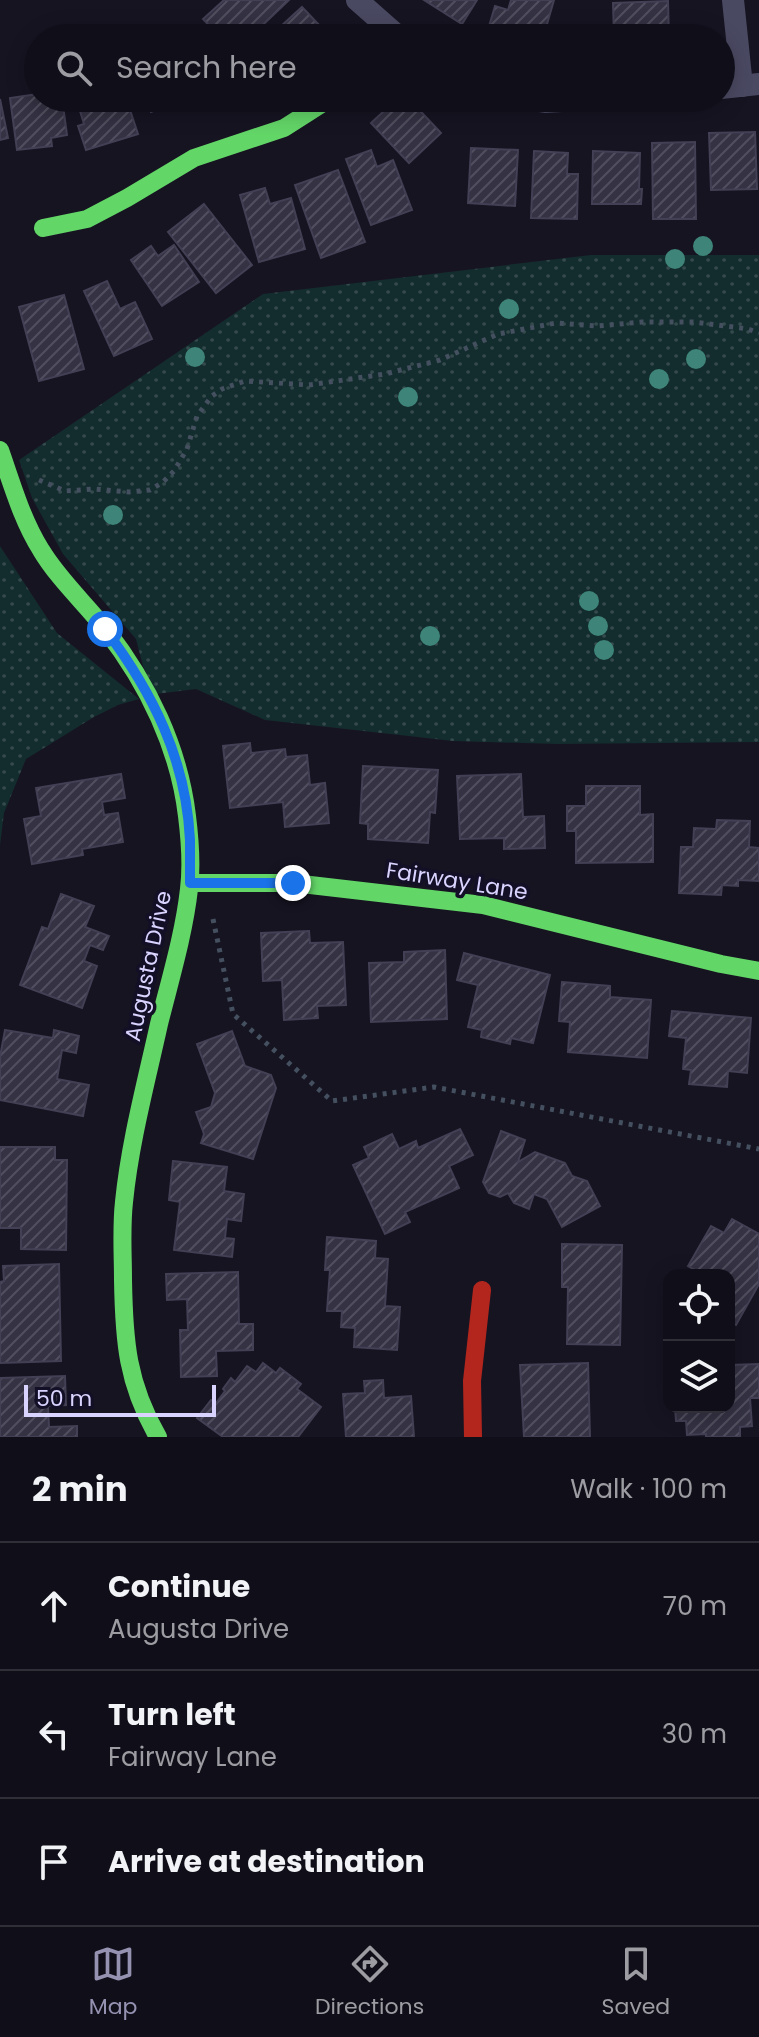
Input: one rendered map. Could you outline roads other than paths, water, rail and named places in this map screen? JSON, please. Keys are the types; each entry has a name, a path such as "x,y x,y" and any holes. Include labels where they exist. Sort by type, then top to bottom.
{"street":[{"path":"357,0 382,24"},
{"path":"733,0 741,86"},
{"path":"43,228 87,219 194,158 284,128 309,112"},
{"name":"Augusta Drive","path":"0,450 19,504 40,548 64,584 105,629 131,664 153,701 170,741 183,788 190,837 188,898 130,1157 123,1206 126,1357 135,1392 153,1429"},
{"name":"Fairway Lane","path":"190,883 293,883 483,905 759,971"},
{"path":"473,1437 470,1401 482,1290"},
{"path":"131,1437 153,1429"}]}
